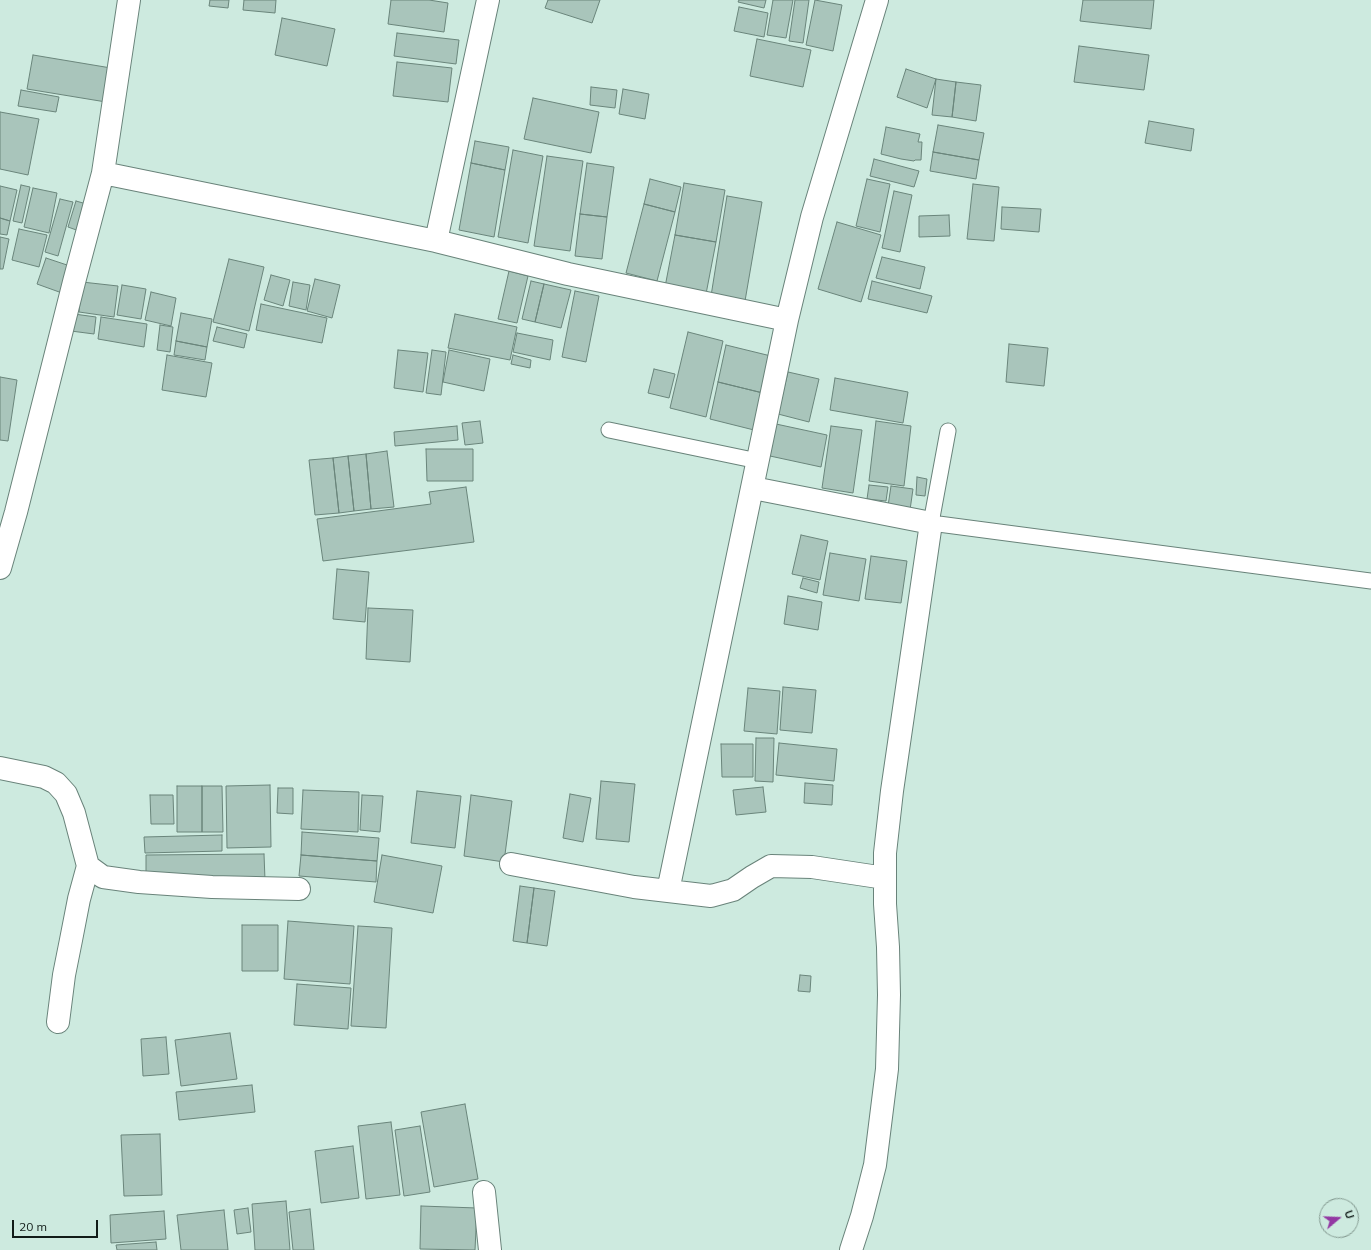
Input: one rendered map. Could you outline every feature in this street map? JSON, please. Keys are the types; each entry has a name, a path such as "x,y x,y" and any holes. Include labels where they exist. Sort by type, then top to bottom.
{"street":[{"path":"0,568 16,512 103,173 130,0"},
{"path":"436,242 488,0"},
{"path":"668,892 787,320 812,217 877,0"},
{"path":"103,173 436,242 568,274 787,320"},
{"path":"753,488 931,523 892,791 885,853 885,904 889,996 887,1069 875,1165 862,1216 851,1250"},
{"path":"0,768 44,776 56,783 66,794 74,812 82,849 88,866 103,877 139,882 212,887 299,889"},
{"path":"511,864 634,887 712,896 733,890 771,866 812,867 885,878"},
{"path":"58,1022 66,961 79,899 88,866"},
{"path":"484,1192 490,1250"}],"lane":[{"path":"609,430 758,461"},
{"path":"948,431 931,523 1371,581"}],"building":[{"path":"210,0 229,0 228,8 209,6"},
{"path":"244,0 276,0 275,13 243,10"},
{"path":"391,0 429,0 448,3 444,32 388,24"},
{"path":"548,0 600,0 592,23 545,8"},
{"path":"739,0 766,0 764,8 738,2"},
{"path":"773,0 793,0 786,38 767,35"},
{"path":"795,0 809,0 803,43 789,41"},
{"path":"815,0 842,5 833,51 806,45"},
{"path":"1083,0 1154,0 1151,29 1080,21"},
{"path":"739,7 768,13 764,37 734,31"},
{"path":"282,18 335,29 327,66 275,55"},
{"path":"397,33 459,40 456,64 394,56"},
{"path":"757,39 811,50 803,87 750,76"},
{"path":"1079,46 1149,55 1144,90 1074,82"},
{"path":"33,55 111,68 106,102 27,89"},
{"path":"397,62 452,68 448,102 393,96"},
{"path":"906,69 936,79 927,108 897,97"},
{"path":"936,79 956,82 952,117 932,115"},
{"path":"956,82 981,85 976,121 952,117"},
{"path":"591,87 617,90 615,108 590,105"},
{"path":"623,89 649,94 645,119 619,114"},
{"path":"21,90 59,97 56,112 18,106"},
{"path":"533,98 599,112 591,153 524,139"},
{"path":"0,112 39,119 28,175 0,169"},
{"path":"1149,121 1194,129 1191,151 1145,143"},
{"path":"938,125 984,133 979,160 933,152"},
{"path":"886,127 920,134 918,142 922,142 921,160 914,161 881,154"},
{"path":"475,141 509,147 505,170 471,163"},
{"path":"513,150 543,156 528,243 498,237"},
{"path":"933,152 979,160 976,179 930,171"},
{"path":"547,156 583,161 570,251 534,246"},
{"path":"874,159 919,171 914,187 870,176"},
{"path":"471,163 505,170 494,237 459,230"},
{"path":"587,163 614,167 607,217 580,214"},
{"path":"650,179 681,187 675,212 644,204"},
{"path":"867,179 890,184 880,232 856,226"},
{"path":"684,183 725,190 716,242 675,235"},
{"path":"973,184 999,187 994,241 967,239"},
{"path":"21,185 30,187 22,223 13,221"},
{"path":"0,186 17,190 10,221 0,218"},
{"path":"33,188 57,193 49,233 24,227"},
{"path":"894,191 912,195 900,252 882,248"},
{"path":"727,196 762,202 745,301 711,296"},
{"path":"60,199 73,202 58,256 45,252"},
{"path":"76,201 90,205 82,232 68,227"},
{"path":"644,204 675,212 657,281 626,273"},
{"path":"1002,207 1041,209 1039,232 1001,229"},
{"path":"580,214 607,217 602,259 575,256"},
{"path":"949,215 950,236 919,237 919,216"},
{"path":"0,218 10,221 7,235 0,234"},
{"path":"837,222 881,235 861,302 818,289"},
{"path":"19,229 47,235 39,267 12,260"},
{"path":"675,235 716,242 706,294 665,287"},
{"path":"0,237 9,239 3,269 0,269"},
{"path":"882,257 925,267 920,289 876,278"},
{"path":"46,258 70,266 62,293 37,284"},
{"path":"229,259 264,267 249,331 213,322"},
{"path":"509,271 528,276 517,323 498,319"},
{"path":"271,275 290,280 283,306 264,300"},
{"path":"315,279 340,285 332,318 307,311"},
{"path":"531,281 544,284 535,322 522,319"},
{"path":"872,281 932,296 927,313 868,299"},
{"path":"82,282 118,286 114,317 79,312"},
{"path":"293,282 310,285 306,310 289,306"},
{"path":"544,284 571,290 561,328 535,322"},
{"path":"122,285 146,289 141,319 117,315"},
{"path":"575,291 599,296 586,362 562,357"},
{"path":"151,292 176,298 171,326 145,320"},
{"path":"261,304 327,318 322,343 256,330"},
{"path":"181,313 212,319 207,347 176,341"},
{"path":"74,314 96,317 94,334 71,331"},
{"path":"455,314 517,327 510,360 448,348"},
{"path":"101,317 147,324 144,347 98,339"},
{"path":"160,325 173,327 170,352 157,350"},
{"path":"217,327 247,334 244,348 213,341"},
{"path":"688,332 723,341 706,417 670,408"},
{"path":"517,333 553,340 550,360 513,352"},
{"path":"176,341 207,347 205,360 174,355"},
{"path":"1009,344 1048,348 1044,386 1006,382"},
{"path":"726,345 775,357 767,394 718,382"},
{"path":"398,350 428,353 423,392 394,388"},
{"path":"432,350 446,352 441,395 426,393"},
{"path":"449,350 490,359 484,391 443,382"},
{"path":"167,355 212,363 206,397 162,390"},
{"path":"513,355 531,360 530,368 511,364"},
{"path":"654,369 675,374 669,398 648,393"},
{"path":"788,372 819,379 809,422 778,414"},
{"path":"0,377 17,380 8,441 0,440"},
{"path":"835,378 908,392 903,423 830,410"},
{"path":"718,382 767,394 758,431 710,419"},
{"path":"480,421 483,443 465,445 462,423"},
{"path":"876,421 911,426 904,486 869,481"},
{"path":"776,424 827,435 821,467 770,456"},
{"path":"457,426 458,440 395,446 394,432"},
{"path":"831,426 862,430 853,493 822,488"},
{"path":"426,449 473,449 473,481 427,481"},
{"path":"387,451 394,507 371,509 366,454"},
{"path":"366,454 371,509 354,511 348,456"},
{"path":"348,456 354,511 339,513 333,458"},
{"path":"333,458 339,513 315,515 309,460"},
{"path":"917,477 927,479 925,496 916,495"},
{"path":"869,485 888,487 886,501 867,499"},
{"path":"891,486 913,489 910,510 888,506"},
{"path":"466,487 474,542 323,561 317,519 431,504 429,492"},
{"path":"801,535 828,541 820,580 792,574"},
{"path":"830,553 866,559 859,601 823,595"},
{"path":"871,556 907,561 901,603 865,599"},
{"path":"337,569 369,572 365,622 333,619"},
{"path":"803,578 819,582 817,593 800,588"},
{"path":"788,596 822,602 818,630 784,624"},
{"path":"368,608 413,610 410,662 366,659"},
{"path":"783,687 816,690 812,733 780,730"},
{"path":"748,688 780,691 777,734 744,731"},
{"path":"756,738 774,738 773,782 755,781"},
{"path":"779,743 837,749 834,781 776,775"},
{"path":"721,744 753,744 753,777 722,777"},
{"path":"601,781 635,784 629,842 596,839"},
{"path":"805,783 833,785 832,805 804,803"},
{"path":"270,785 271,847 227,848 226,786"},
{"path":"177,786 202,786 202,832 177,832"},
{"path":"202,786 222,786 223,832 202,832"},
{"path":"763,787 766,812 736,815 733,790"},
{"path":"278,788 293,788 293,814 277,813"},
{"path":"303,790 359,792 358,832 301,829"},
{"path":"417,791 461,796 455,848 411,843"},
{"path":"570,794 591,798 583,842 563,838"},
{"path":"150,795 173,795 174,824 151,824"},
{"path":"362,795 383,796 380,832 360,830"},
{"path":"471,795 512,801 504,862 464,856"},
{"path":"302,832 379,838 377,861 301,855"},
{"path":"222,835 222,851 145,853 144,837"},
{"path":"264,854 265,880 146,882 146,855"},
{"path":"301,855 377,861 376,882 299,876"},
{"path":"382,855 442,866 433,913 374,902"},
{"path":"520,886 534,888 527,943 513,941"},
{"path":"534,888 555,891 547,946 527,943"},
{"path":"288,921 354,926 350,984 284,979"},
{"path":"242,925 278,925 278,971 242,971"},
{"path":"358,926 392,928 386,1028 351,1026"},
{"path":"800,975 811,976 810,992 798,991"},
{"path":"297,984 351,988 348,1029 294,1025"},
{"path":"230,1033 237,1079 181,1086 175,1040"},
{"path":"166,1037 169,1074 143,1076 141,1039"},
{"path":"252,1085 255,1112 179,1120 176,1092"},
{"path":"465,1104 478,1179 434,1187 421,1112"},
{"path":"391,1122 400,1195 366,1199 358,1126"},
{"path":"420,1126 430,1192 404,1196 395,1130"},
{"path":"160,1134 162,1195 124,1196 121,1135"},
{"path":"353,1146 359,1198 321,1203 315,1151"},
{"path":"286,1201 290,1250 255,1250 252,1204"},
{"path":"421,1206 477,1208 475,1250 420,1249"},
{"path":"248,1208 251,1232 237,1234 234,1210"},
{"path":"310,1209 314,1250 293,1250 289,1212"},
{"path":"224,1210 228,1250 181,1250 177,1215"},
{"path":"164,1211 166,1239 111,1243 110,1215"},
{"path":"156,1242 157,1250 117,1250 116,1245"}]}
